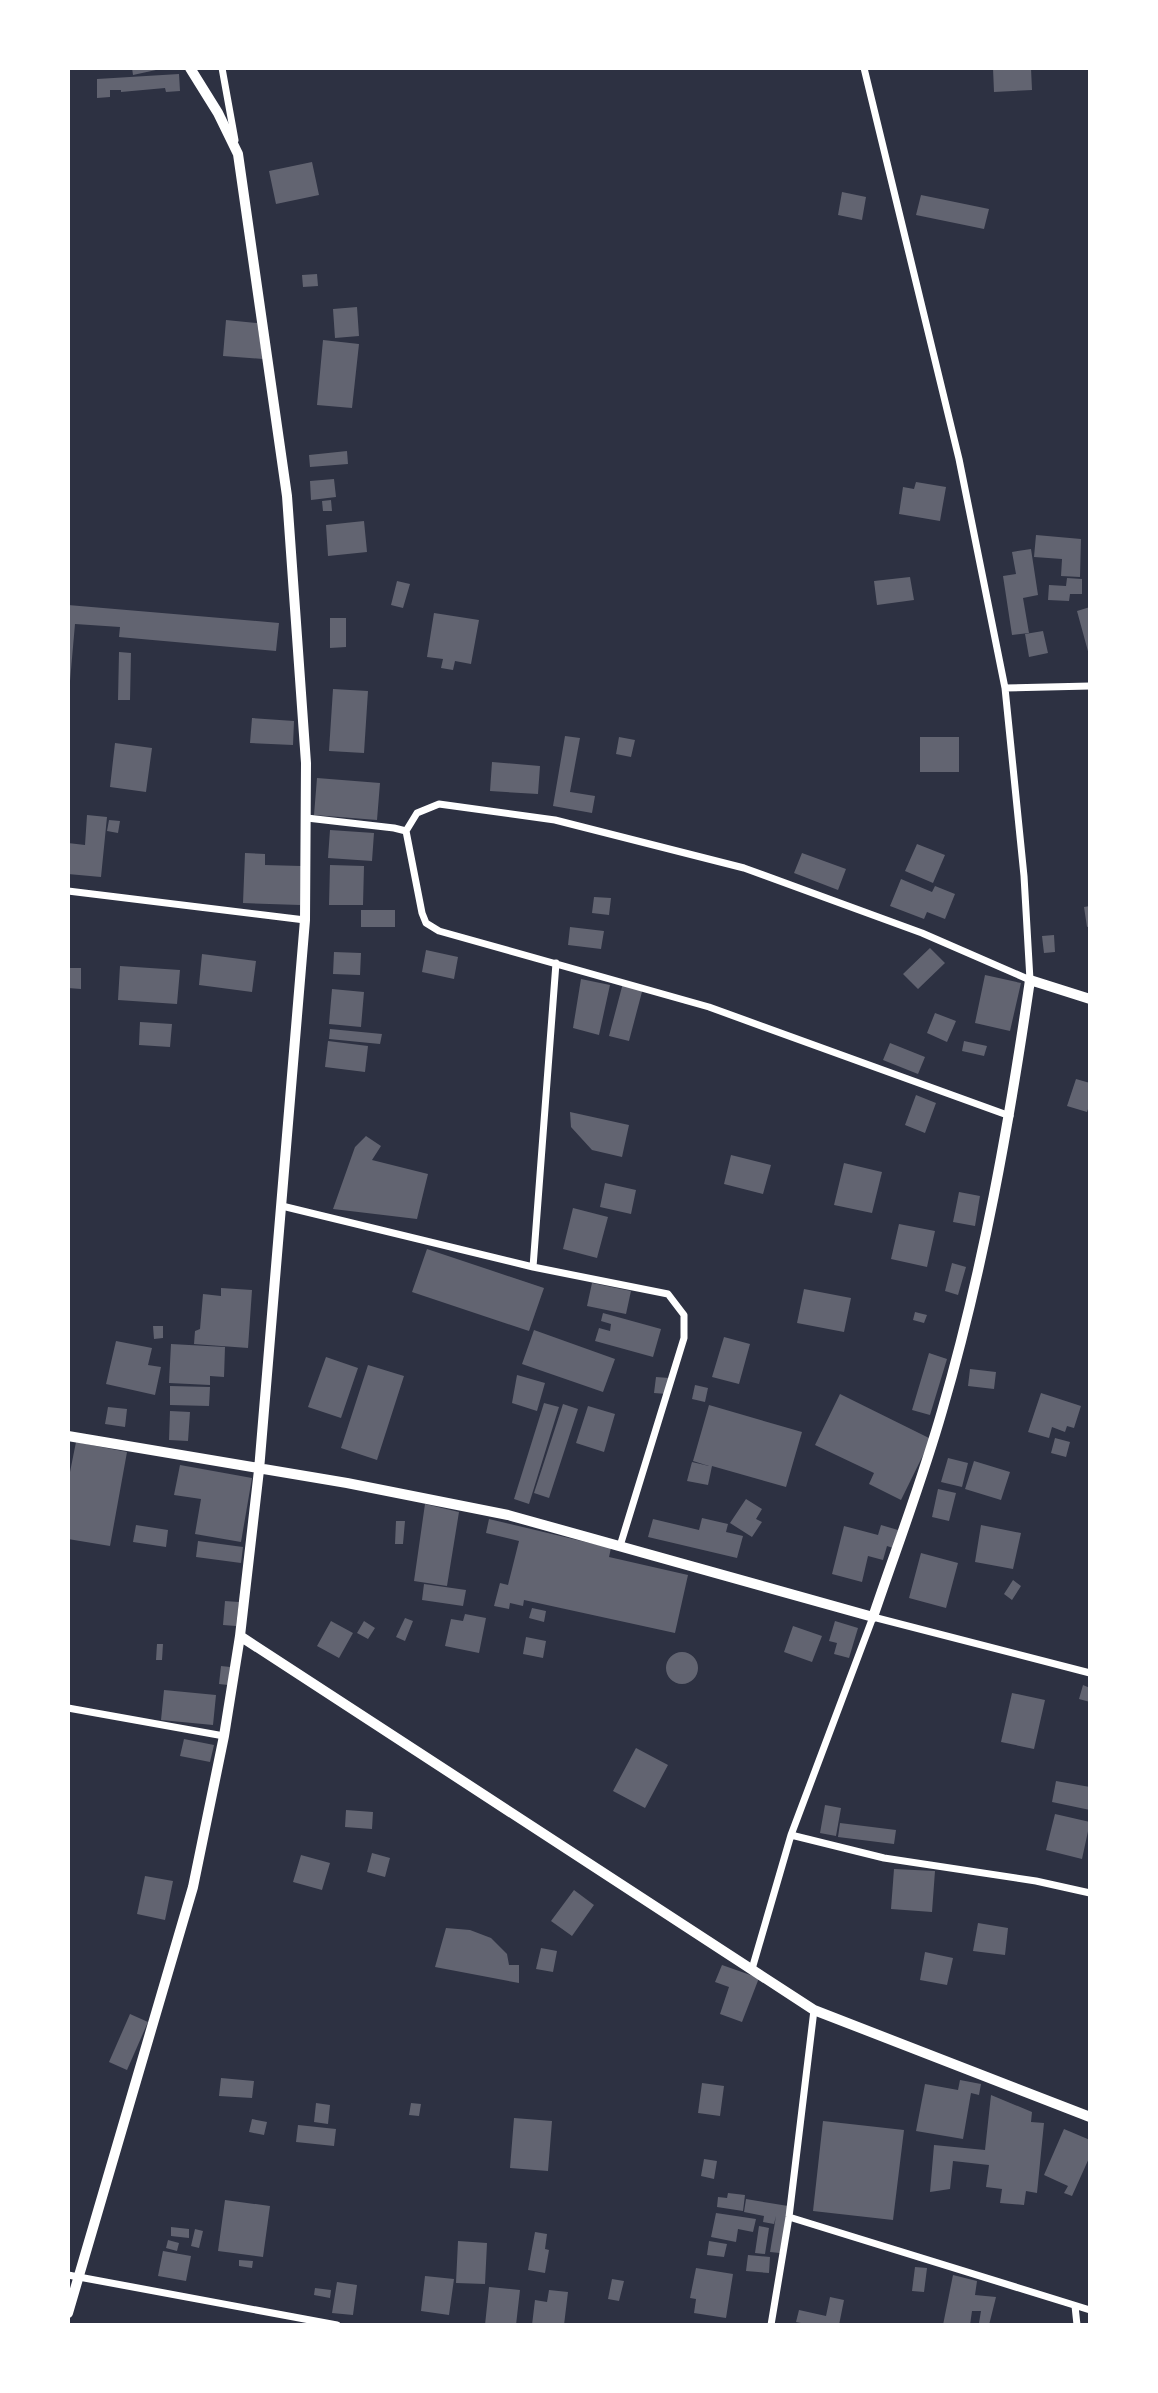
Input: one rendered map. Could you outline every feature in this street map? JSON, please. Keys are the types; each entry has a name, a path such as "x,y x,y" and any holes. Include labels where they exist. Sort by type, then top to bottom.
{"street":[{"path":"190,68 218,113 238,154"},
{"path":"68,2313 73,2276 193,1887 224,1736 240,1636 259,1470 306,920 306,762 287,496 238,154 222,68"},
{"path":"752,1969 791,1835 873,1618 942,1412 976,1279 1010,1116 1030,980 1024,876 1005,688 959,458 864,68"},
{"path":"1005,688 1090,686"},
{"path":"1010,1116 709,1007 439,930 426,923 422,913 405,831 417,813 439,804 555,820 744,868 922,933 1030,980 1090,999"},
{"path":"307,818 405,831"},
{"path":"68,891 306,920"},
{"path":"533,1267 556,963"},
{"path":"282,1206 533,1267 667,1294 684,1315 684,1338 621,1546"},
{"path":"68,1436 428,1497 508,1515 873,1618 1090,1673"},
{"path":"240,1636 814,2010 1090,2118"},
{"path":"68,1708 224,1736"},
{"path":"791,1835 884,1858 1036,1881 1090,1893"},
{"path":"771,2325 789,2217 814,2010"},
{"path":"789,2217 1090,2310"},
{"path":"73,2276 337,2325"},
{"path":"1075,2306 1077,2325"}],"building":[{"path":"132,68 156,68 156,70 133,75"},
{"path":"993,68 1031,68 1032,90 994,92"},
{"path":"179,74 180,91 166,92 165,88 121,92 110,90 110,97 97,98 97,79"},
{"path":"312,162 319,195 276,204 269,171"},
{"path":"842,192 866,197 862,220 838,215"},
{"path":"921,195 989,209 984,229 916,215"},
{"path":"317,274 318,286 303,287 302,275"},
{"path":"357,307 359,336 335,338 333,309"},
{"path":"226,320 257,323 263,359 223,356"},
{"path":"323,340 359,344 352,408 317,405"},
{"path":"347,451 348,464 310,467 309,455"},
{"path":"334,479 336,497 311,500 310,481"},
{"path":"916,482 946,487 940,521 899,514 903,487 914,489"},
{"path":"331,500 332,511 323,511 322,501"},
{"path":"364,521 367,552 328,556 326,525"},
{"path":"1036,535 1081,539 1080,577 1061,576 1062,559 1034,557"},
{"path":"1031,549 1038,595 1023,598 1029,633 1012,635 1003,576 1016,574 1012,552"},
{"path":"910,577 914,600 877,605 874,581"},
{"path":"1067,578 1082,579 1082,594 1070,594 1069,601 1048,600 1049,585 1066,586"},
{"path":"397,581 410,584 403,608 391,605"},
{"path":"68,605 279,623 276,651 119,637 120,627 75,624 68,681"},
{"path":"1090,607 1090,655 1089,655 1077,611"},
{"path":"434,613 479,620 471,664 455,661 453,670 441,668 443,659 427,657"},
{"path":"330,618 346,618 346,647 330,648"},
{"path":"1043,631 1048,653 1029,657 1025,634"},
{"path":"119,652 131,653 130,700 118,700"},
{"path":"333,689 368,691 364,753 329,751"},
{"path":"252,718 294,721 293,745 250,743"},
{"path":"565,736 580,738 570,792 595,796 592,813 553,806"},
{"path":"619,737 635,740 631,757 616,754"},
{"path":"920,737 959,737 959,772 920,772"},
{"path":"115,743 152,748 146,792 110,787"},
{"path":"492,762 540,766 538,794 490,791"},
{"path":"317,778 380,783 377,820 314,815"},
{"path":"87,815 107,817 101,877 68,874 68,843 85,845"},
{"path":"109,820 120,821 118,833 107,831"},
{"path":"330,830 374,833 372,861 328,858"},
{"path":"917,844 945,855 933,883 905,871"},
{"path":"245,853 265,854 265,865 301,866 300,905 243,903"},
{"path":"802,853 846,869 838,890 794,873"},
{"path":"330,865 364,866 363,905 329,905"},
{"path":"901,879 932,892 935,886 955,894 945,919 927,912 924,919 890,906"},
{"path":"594,897 611,898 609,915 592,913"},
{"path":"1090,906 1090,926 1087,927 1084,907"},
{"path":"361,910 395,910 395,927 361,927"},
{"path":"570,927 604,931 601,949 568,945"},
{"path":"1054,935 1055,952 1044,953 1042,936"},
{"path":"930,948 945,963 918,989 903,974"},
{"path":"426,950 458,957 454,979 422,972"},
{"path":"334,952 361,953 360,975 333,974"},
{"path":"202,954 256,961 252,992 199,985"},
{"path":"120,966 180,970 177,1004 118,1000"},
{"path":"68,968 81,968 81,989 68,988"},
{"path":"985,975 1021,983 1010,1031 975,1023"},
{"path":"581,979 610,985 599,1035 573,1028"},
{"path":"623,983 643,988 629,1041 609,1036"},
{"path":"332,989 364,992 361,1027 329,1024"},
{"path":"935,1013 956,1021 947,1042 927,1033"},
{"path":"140,1022 172,1024 170,1047 139,1045"},
{"path":"330,1029 382,1034 380,1044 329,1039"},
{"path":"328,1041 368,1046 365,1072 325,1067"},
{"path":"964,1041 987,1046 984,1056 962,1051"},
{"path":"890,1043 925,1057 918,1074 883,1060"},
{"path":"1076,1079 1090,1083 1087,1112 1067,1106"},
{"path":"916,1095 936,1103 925,1133 905,1125"},
{"path":"570,1112 629,1125 622,1157 592,1150 571,1127"},
{"path":"366,1136 381,1146 372,1160 428,1174 417,1219 333,1209 355,1147"},
{"path":"731,1155 771,1165 763,1194 724,1184"},
{"path":"844,1163 882,1172 872,1213 834,1205"},
{"path":"605,1183 636,1190 631,1214 600,1207"},
{"path":"959,1192 980,1196 975,1226 953,1222"},
{"path":"573,1208 608,1217 597,1258 563,1249"},
{"path":"899,1224 935,1231 927,1267 891,1259"},
{"path":"427,1249 544,1288 529,1331 412,1292"},
{"path":"952,1263 966,1267 958,1295 945,1291"},
{"path":"592,1283 631,1291 626,1314 587,1306"},
{"path":"221,1288 252,1290 248,1348 194,1344 195,1331 200,1329 203,1294 221,1296"},
{"path":"804,1289 851,1298 844,1332 797,1323"},
{"path":"915,1312 927,1315 924,1323 913,1320"},
{"path":"603,1313 661,1329 653,1357 595,1341 599,1328 610,1331 611,1324 601,1321"},
{"path":"153,1326 163,1326 163,1338 154,1339"},
{"path":"534,1330 615,1359 603,1392 522,1364"},
{"path":"724,1337 750,1344 739,1384 712,1377"},
{"path":"116,1341 152,1348 148,1365 161,1367 155,1395 106,1384"},
{"path":"171,1344 225,1347 224,1377 210,1376 210,1385 169,1383"},
{"path":"929,1353 947,1359 930,1415 912,1410"},
{"path":"326,1357 358,1368 341,1418 308,1407"},
{"path":"368,1365 404,1376 377,1460 341,1448"},
{"path":"970,1369 996,1372 994,1389 968,1386"},
{"path":"517,1375 545,1383 537,1411 512,1403"},
{"path":"656,1377 669,1378 667,1394 654,1393"},
{"path":"695,1385 708,1388 705,1402 692,1399"},
{"path":"170,1386 210,1387 209,1406 170,1405"},
{"path":"1041,1393 1081,1406 1074,1428 1067,1426 1065,1432 1052,1427 1049,1438 1028,1432"},
{"path":"840,1394 931,1439 901,1500 869,1484 874,1473 815,1445"},
{"path":"544,1403 559,1407 529,1504 514,1499"},
{"path":"563,1404 578,1409 549,1498 534,1493"},
{"path":"709,1405 802,1432 786,1487 712,1466 708,1485 687,1481 692,1462 709,1466 693,1461"},
{"path":"588,1406 615,1414 604,1452 576,1443"},
{"path":"108,1407 127,1409 125,1427 105,1424"},
{"path":"170,1411 190,1412 188,1441 169,1440"},
{"path":"1055,1438 1070,1442 1066,1457 1051,1453"},
{"path":"76,1442 127,1452 110,1546 68,1539 68,1482"},
{"path":"948,1458 968,1463 962,1487 941,1482"},
{"path":"974,1461 1010,1472 1001,1500 965,1489"},
{"path":"180,1465 252,1478 241,1542 195,1534 201,1499 174,1495"},
{"path":"938,1489 956,1493 949,1521 932,1517"},
{"path":"746,1499 762,1509 756,1519 762,1522 752,1537 730,1523"},
{"path":"425,1504 459,1512 447,1586 414,1581"},
{"path":"702,1518 728,1524 726,1532 743,1536 737,1558 648,1537 653,1519 699,1530"},
{"path":"489,1519 611,1548 609,1557 688,1575 675,1633 524,1600 523,1606 510,1603 509,1609 494,1606 500,1583 508,1585 519,1541 486,1533"},
{"path":"396,1521 405,1521 403,1544 395,1544"},
{"path":"136,1525 168,1530 166,1547 133,1542"},
{"path":"881,1525 898,1530 893,1548 887,1546 883,1560 868,1556 862,1582 832,1574 844,1526 878,1535"},
{"path":"981,1525 1021,1533 1013,1569 975,1562"},
{"path":"198,1541 243,1547 241,1563 196,1557"},
{"path":"921,1553 958,1563 946,1608 909,1598"},
{"path":"1013,1580 1021,1586 1012,1600 1004,1594"},
{"path":"424,1584 466,1590 463,1606 422,1600"},
{"path":"225,1601 239,1602 236,1626 223,1625"},
{"path":"532,1608 546,1611 544,1622 529,1618"},
{"path":"465,1614 486,1618 479,1653 445,1646 451,1619 463,1621"},
{"path":"405,1618 413,1621 405,1641 396,1637"},
{"path":"331,1621 353,1633 339,1658 317,1646"},
{"path":"364,1621 375,1628 368,1639 357,1633"},
{"path":"835,1621 858,1628 849,1658 834,1654 837,1643 829,1641"},
{"path":"793,1626 822,1636 812,1662 784,1652"},
{"path":"526,1637 546,1641 543,1658 523,1654"},
{"path":"157,1644 163,1644 162,1660 156,1660"},
{"path":"682,1652 693,1657 698,1668 693,1679 682,1684 671,1679 666,1668 671,1657"},
{"path":"221,1666 230,1667 228,1685 219,1684"},
{"path":"1083,1685 1090,1688 1090,1702 1079,1699"},
{"path":"164,1690 216,1695 213,1725 161,1720"},
{"path":"1012,1693 1045,1700 1034,1749 1001,1742"},
{"path":"184,1739 214,1745 210,1762 180,1756"},
{"path":"636,1748 668,1765 645,1808 613,1791"},
{"path":"1056,1781 1090,1787 1090,1810 1052,1802"},
{"path":"825,1805 841,1808 836,1836 820,1833"},
{"path":"346,1810 373,1812 372,1829 345,1827"},
{"path":"1055,1814 1090,1822 1082,1859 1046,1850"},
{"path":"840,1823 896,1830 894,1844 838,1837"},
{"path":"372,1853 390,1858 385,1877 367,1872"},
{"path":"301,1855 330,1863 322,1890 293,1882"},
{"path":"894,1869 935,1871 932,1912 891,1909"},
{"path":"145,1876 173,1881 165,1920 137,1914"},
{"path":"574,1890 594,1905 572,1936 551,1921"},
{"path":"978,1923 1008,1928 1005,1955 973,1951"},
{"path":"446,1928 470,1930 491,1938 507,1954 509,1965 519,1965 519,1983 435,1967"},
{"path":"541,1948 557,1951 553,1972 536,1969"},
{"path":"925,1952 953,1958 947,1985 920,1980"},
{"path":"722,1965 759,1978 742,2022 720,2014 729,1987 715,1982"},
{"path":"130,2014 148,2022 127,2070 109,2062"},
{"path":"221,2078 254,2081 252,2098 219,2096"},
{"path":"960,2080 981,2084 979,2095 971,2093 963,2139 916,2131 925,2084 958,2090"},
{"path":"702,2083 724,2086 720,2116 698,2113"},
{"path":"991,2095 1032,2112 1031,2122 1044,2123 1037,2193 1026,2191 1024,2205 1000,2203 1002,2189 986,2187 989,2165 953,2161 950,2189 930,2192 934,2145 985,2150"},
{"path":"316,2103 330,2105 328,2124 314,2122"},
{"path":"411,2103 421,2104 419,2116 409,2115"},
{"path":"514,2118 552,2121 548,2171 510,2168"},
{"path":"252,2119 267,2122 264,2135 249,2132"},
{"path":"823,2121 904,2130 893,2220 813,2211"},
{"path":"298,2125 336,2129 334,2146 296,2142"},
{"path":"1064,2129 1090,2140 1090,2156 1072,2196 1064,2193 1068,2186 1044,2175"},
{"path":"704,2159 717,2161 714,2179 701,2176"},
{"path":"728,2193 745,2195 743,2211 717,2207 718,2197 727,2198"},
{"path":"746,2199 788,2206 780,2253 770,2252 776,2216 774,2224 763,2222 764,2216 744,2212"},
{"path":"225,2200 270,2206 263,2257 218,2251"},
{"path":"716,2213 756,2219 753,2232 738,2229 736,2242 711,2237"},
{"path":"759,2226 769,2228 765,2254 755,2253"},
{"path":"171,2227 189,2229 189,2238 171,2236"},
{"path":"195,2229 203,2231 199,2248 191,2246"},
{"path":"535,2232 547,2234 545,2249 549,2250 545,2273 528,2270"},
{"path":"168,2240 179,2243 177,2251 166,2248"},
{"path":"458,2241 487,2243 485,2284 456,2283"},
{"path":"709,2241 727,2244 724,2257 707,2255"},
{"path":"163,2251 191,2256 186,2281 158,2276"},
{"path":"748,2255 770,2257 769,2273 746,2271"},
{"path":"239,2260 253,2261 252,2268 239,2266"},
{"path":"915,2267 927,2268 924,2292 912,2291"},
{"path":"696,2268 733,2274 726,2318 694,2313 696,2299 690,2298"},
{"path":"953,2275 977,2281 975,2295 996,2297 989,2325 979,2323 981,2311 972,2311 970,2325 943,2325"},
{"path":"425,2276 454,2279 449,2315 421,2311"},
{"path":"612,2279 624,2281 619,2301 608,2299"},
{"path":"337,2282 357,2285 353,2315 332,2313"},
{"path":"489,2287 520,2290 516,2325 485,2325"},
{"path":"315,2288 331,2290 330,2298 314,2295"},
{"path":"549,2290 568,2292 564,2325 532,2325 535,2300 547,2302"},
{"path":"830,2297 844,2300 839,2325 796,2322 799,2310 826,2316"}]}
